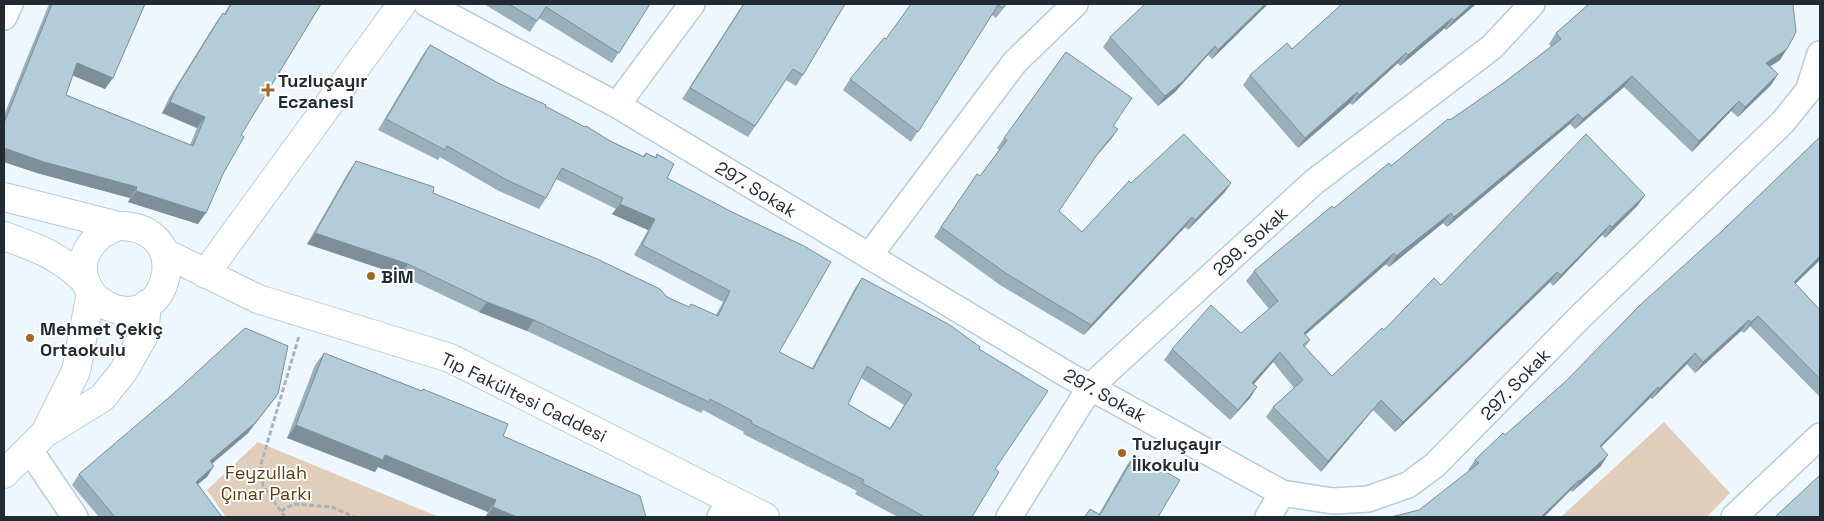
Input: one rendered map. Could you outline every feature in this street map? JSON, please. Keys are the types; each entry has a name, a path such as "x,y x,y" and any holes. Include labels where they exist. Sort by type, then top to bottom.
{"main road":[{"path":"205,274 402,4"},
{"path":"4,197 119,226 136,227 151,235 165,253 168,272 165,282 155,298 147,304 136,310 115,309 105,304 66,264 49,252 4,236"},
{"path":"37,441 76,372 86,286 83,262 92,242 108,229 119,226"},
{"name":"Tıp Fakültesi Caddesi","path":"165,253 258,299 450,358 726,509 764,517"},
{"path":"4,474 37,441 102,398 123,372 144,336 147,304"}],"street":[{"path":"4,17 10,4"},
{"name":"297. Sokak","path":"427,4 617,105 1091,386 1282,493 1333,501 1368,499 1394,492 1423,476 1580,316 1783,122 1808,91 1820,54"},
{"path":"617,105 692,4"},
{"path":"869,256 1015,62 1075,4"},
{"name":"299. Sokak","path":"1009,517 1091,386 1314,182 1492,47 1532,4"},
{"path":"1734,517 1820,436"},
{"path":"37,441 75,517"},
{"path":"1268,517 1282,493"}],"path":[{"path":"285,517 262,486 261,464 306,314"},
{"path":"281,511 294,504 332,507 355,517"}],"green space":[{"path":"1664,422 1730,493 1707,517 1561,517"},
{"name":"Feyzullah Çınar Parkı","path":"258,442 439,517 226,517 207,490"}],"building":[{"path":"52,4 145,4 113,78 77,63 66,95 193,146 205,117 170,102 177,87 223,13 225,15 231,4 321,4 241,135 244,137 224,172 206,213 136,191 137,187 44,162 4,148 4,123"},
{"path":"509,4 650,4 619,53 546,7 537,21"},
{"path":"744,4 845,4 803,75 793,69 755,126 690,88"},
{"path":"911,4 1006,4 1003,8 998,5 918,132 850,79 884,38 886,39"},
{"path":"1145,4 1265,4 1218,50 1215,46 1182,82 1165,96 1110,37"},
{"path":"1342,4 1472,4 1454,20 1452,18 1408,55 1406,53 1359,95 1357,92 1305,138 1250,75 1287,43 1292,49"},
{"path":"1589,4 1793,4 1796,32 1787,49 1766,63 1778,74 1745,107 1739,101 1699,141 1632,76 1583,119 1578,114 1454,217 1451,213 1396,256 1394,253 1304,333 1310,340 1303,345 1332,376 1382,328 1384,330 1434,278 1441,285 1586,134 1645,195 1612,227 1610,225 1561,275 1557,272 1403,422 1381,400 1328,461 1273,407 1303,380 1280,352 1252,383 1257,387 1238,410 1172,349 1211,305 1241,333 1278,301 1254,271 1332,206 1334,208 1389,163 1391,166 1448,119 1450,120 1502,84 1561,39 1556,33"},
{"path":"430,45 500,84 586,126 610,141 644,157 646,153 656,158 657,154 674,164 667,178 732,212 804,246 831,262 779,352 813,369 862,278 950,325 980,347 979,349 1048,391 995,469 999,472 972,517 925,517 862,483 864,480 751,423 752,421 710,399 709,402 534,320 487,302 408,264 315,233 356,161 434,187 433,193 595,258 660,289 667,297 689,307 691,304 718,316 730,291 642,245 655,219 620,204 623,198 562,168 546,198 507,180 447,146 445,150 386,119","holes":["867,366 912,394 890,429 848,404"]},
{"path":"1066,52 1132,98 1113,126 1118,129 1099,152 1059,211 1082,232 1129,181 1131,183 1184,134 1231,183 1195,220 1192,217 1091,325 1007,274 941,227 977,174 980,176 1007,140 1004,138"},
{"path":"1820,137 1820,256 1794,282 1820,310 1820,379 1758,316 1751,322 1749,320 1703,362 1695,353 1659,389 1658,387 1600,446 1608,455 1541,517 1391,517 1419,510 1479,463 1475,460 1503,433 1505,435 1566,381 1639,306 1722,231"},
{"path":"245,328 288,346 278,394 255,423 210,461 214,466 196,482 222,517 115,517 79,474 173,394"},
{"path":"324,353 422,391 423,389 508,424 503,436 640,496 646,517 517,517 493,507 496,500 385,455 383,460 296,425"},
{"path":"1135,455 1180,480 1158,517 1085,517 1090,509 1100,515"},
{"path":"1820,475 1820,517 1775,517"}],"place":[{"name":"Tuzluçayır Eczanesi","path":"268,90"},
{"name":"BİM","path":"371,276"},
{"name":"Mehmet Çekiç Ortaokulu","path":"30,338"},
{"name":"Tuzluçayır İlkokulu","path":"1122,453"}]}
